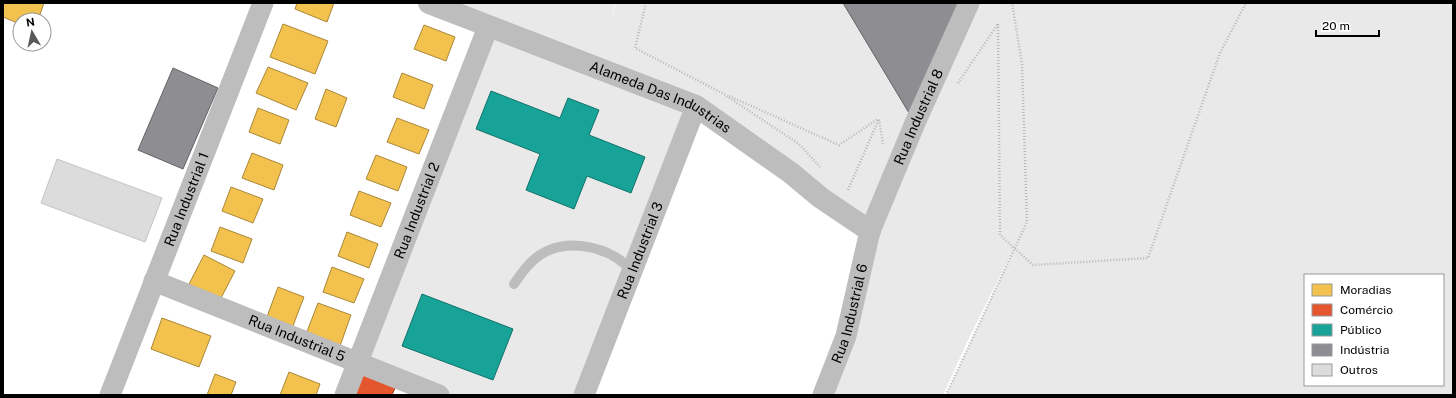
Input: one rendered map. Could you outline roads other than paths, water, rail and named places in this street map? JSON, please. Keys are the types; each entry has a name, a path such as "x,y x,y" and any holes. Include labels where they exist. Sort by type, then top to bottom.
{"street":[{"name":"Rua Industrial 1","path":"110,395 263,3"},
{"name":"Alameda Das Industrias","path":"429,3 696,106 791,173 821,198 870,231"},
{"name":"Rua Industrial 8","path":"870,231 915,123 969,3"},
{"name":"Rua Industrial 2","path":"345,395 488,27"},
{"name":"Rua Industrial 3","path":"584,395 696,106"},
{"name":"Rua Industrial 6","path":"823,395 846,336 870,231"},
{"name":"Rua Industrial 5","path":"154,281 439,395"}],"lane":[{"path":"514,284 526,267 538,256 547,251 564,247 584,246 598,249 614,257 632,272"}]}
